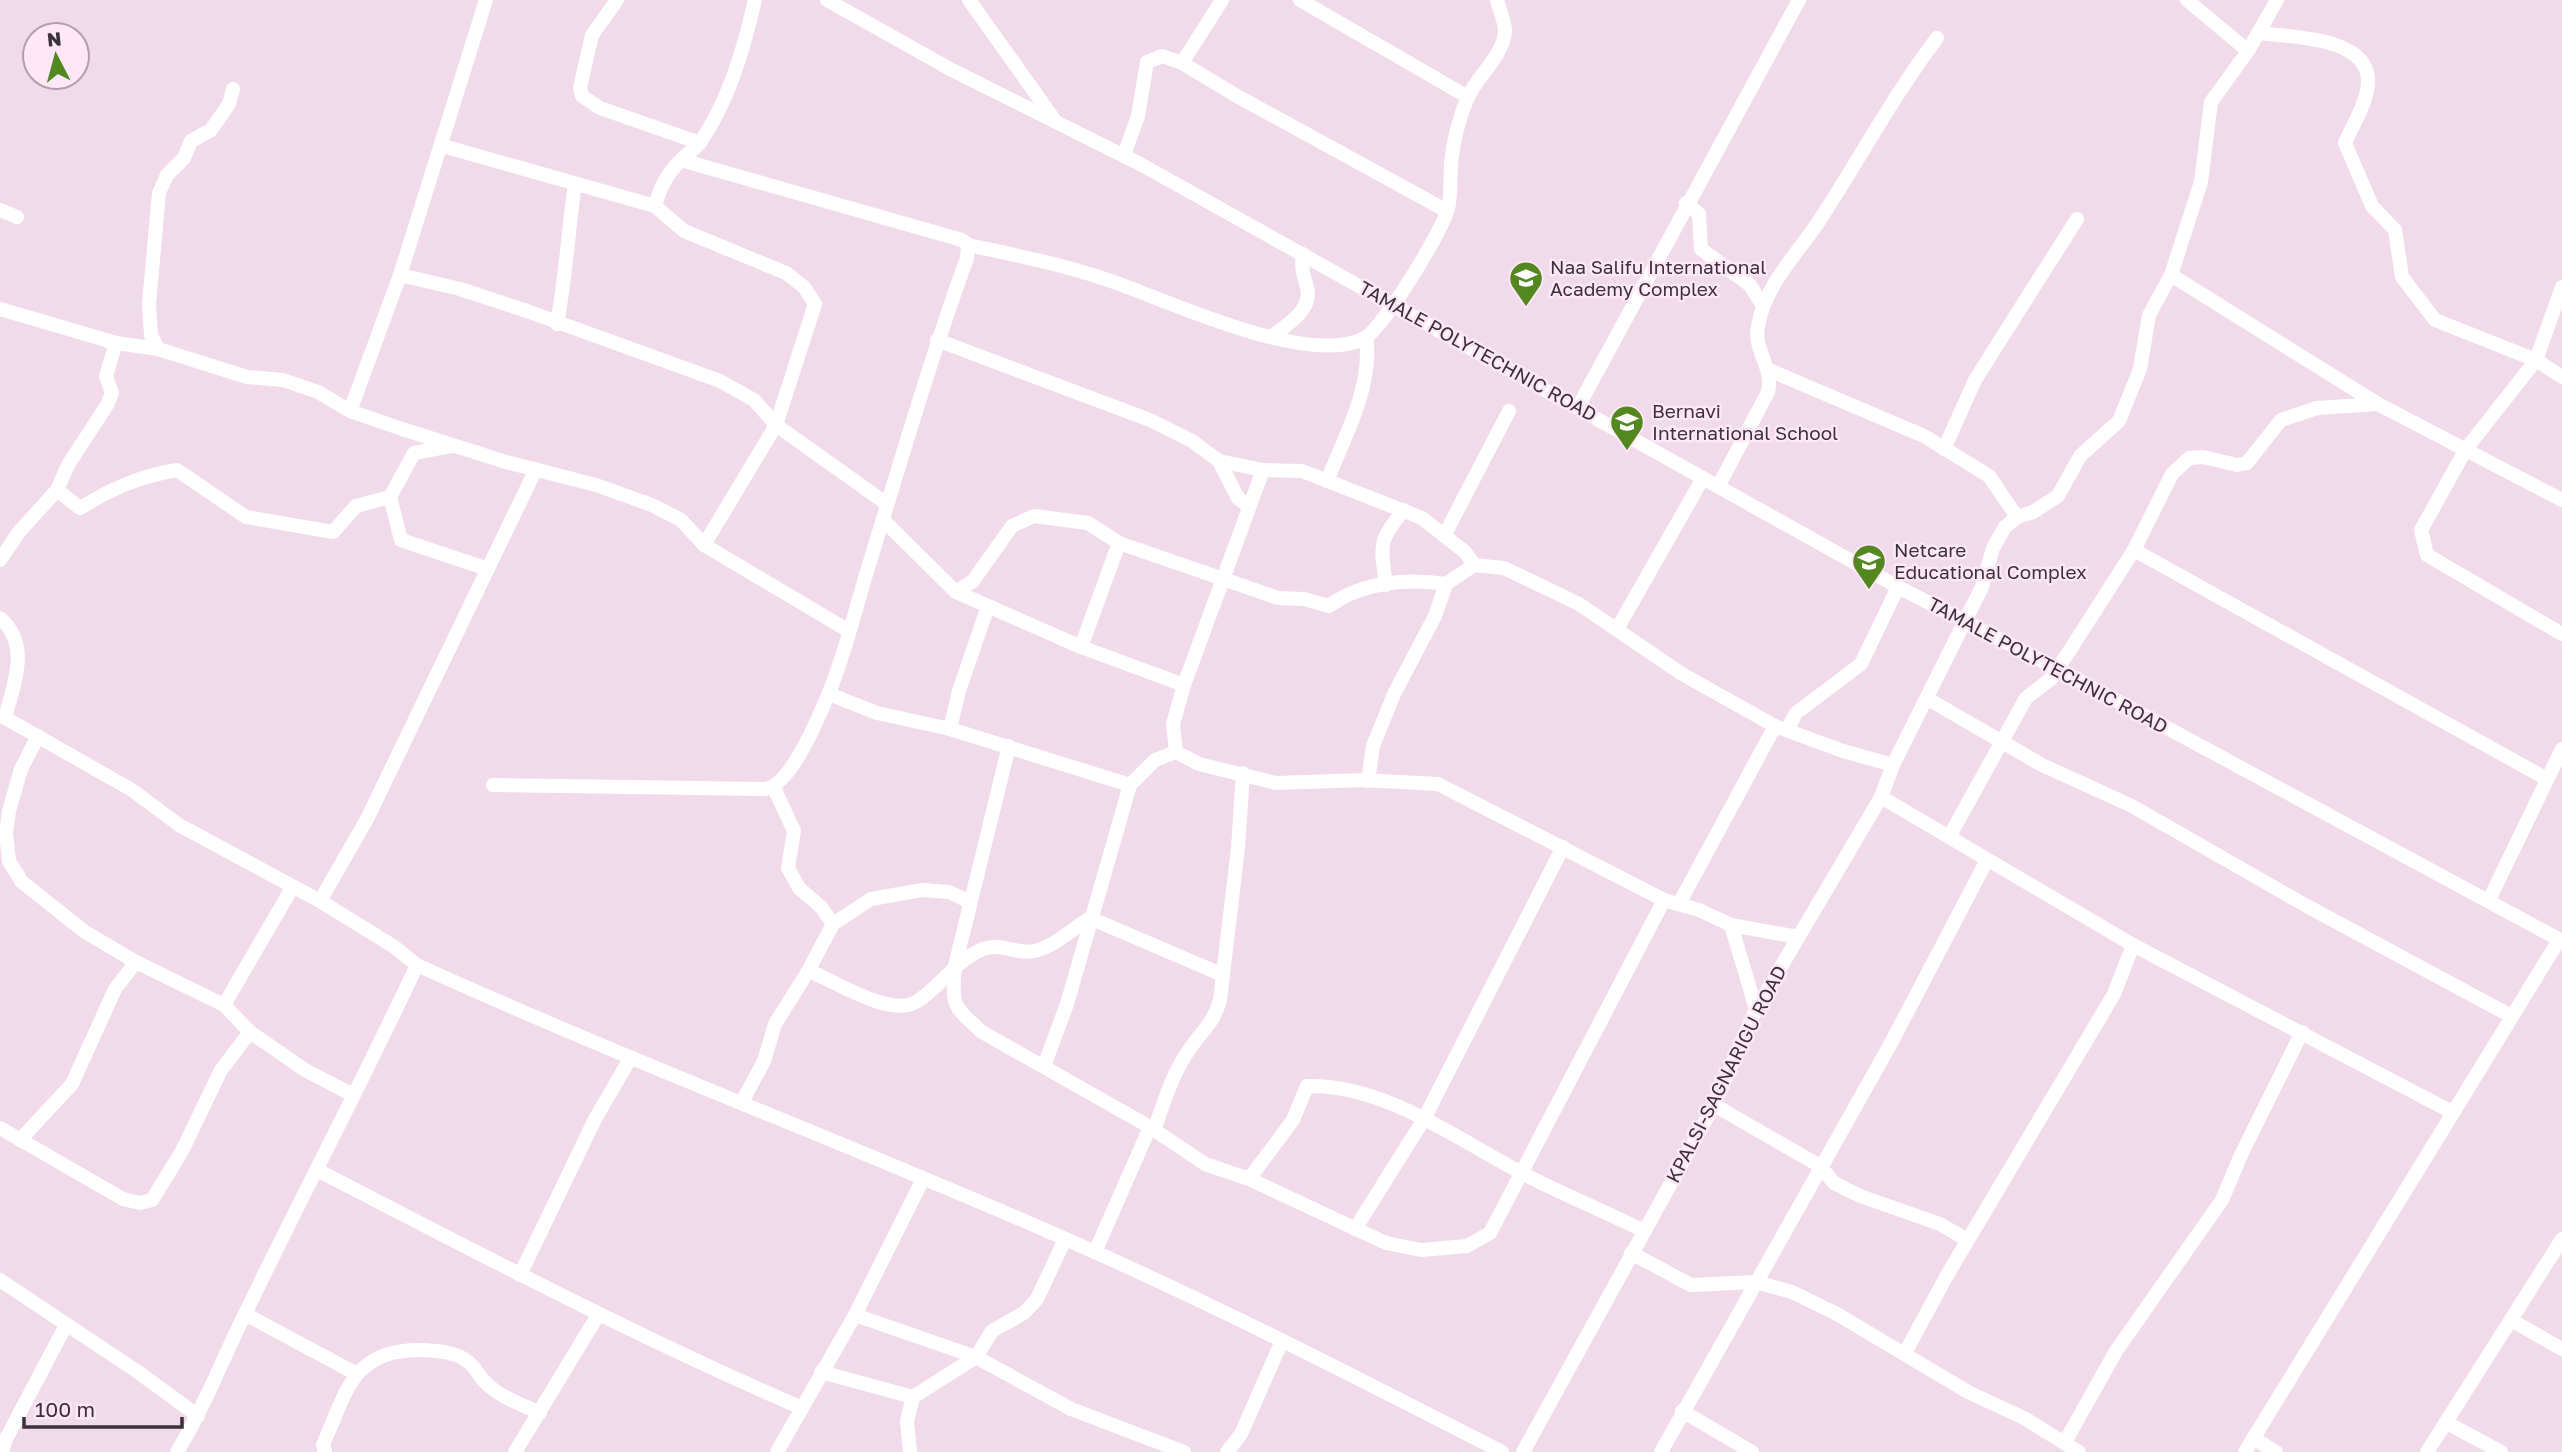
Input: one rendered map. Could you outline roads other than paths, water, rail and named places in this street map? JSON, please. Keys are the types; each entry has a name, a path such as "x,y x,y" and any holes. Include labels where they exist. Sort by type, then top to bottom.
{"street":[{"path":"350,411 400,275 443,146 486,0"},
{"path":"617,0 592,35 580,88 582,96 600,108 700,144"},
{"path":"655,206 661,185 681,160 700,144 726,93 746,38 755,0"},
{"name":"TAMALE POLYTECHNIC ROAD","path":"827,0 1057,123 1124,155 1396,304 1898,587 2058,669 2560,940"},
{"path":"969,0 1057,123"},
{"path":"1182,63 1222,0"},
{"path":"1300,0 1468,96"},
{"path":"681,160 962,240 968,245 1035,260 1121,285 1166,305 1253,333 1338,346 1366,337 1384,321 1447,211 1452,154 1468,96 1502,43 1505,30 1497,0"},
{"path":"1578,407 1686,203 1799,0"},
{"path":"2187,0 2248,51"},
{"path":"1769,370 1924,436 1989,476 2017,516 2033,512 2058,496 2080,456 2119,421 2140,369 2149,315 2171,275 2201,182 2211,102 2248,51 2277,0"},
{"path":"2258,33 2339,44 2359,59 2367,72 2368,84 2361,110 2345,143 2372,206 2395,230 2402,277 2435,320 2536,360 2562,377"},
{"path":"1719,485 1768,392 1771,378 1757,345 1763,306 1784,268 1818,222 1909,75 1937,38"},
{"path":"1124,155 1138,116 1147,62 1162,56 1182,63 1447,211"},
{"path":"159,349 151,335 149,304 159,193 167,175 184,158 191,142 211,130 229,104 233,89"},
{"path":"443,146 655,206 684,230 786,273 804,287 815,304 776,425 704,545"},
{"path":"558,324 568,267 569,222 575,184"},
{"path":"1686,203 1699,214 1701,249 1750,285 1763,306"},
{"path":"0,210 17,218"},
{"path":"1944,449 1975,380 2077,219"},
{"path":"774,788 796,760 829,694 937,340 967,258 968,245"},
{"path":"1272,336 1290,323 1308,298 1301,270 1303,254"},
{"path":"400,275 460,289 720,381 754,400 776,425 887,504"},
{"path":"2171,275 2378,404 2562,500"},
{"path":"2562,287 2536,360 2466,449 2421,530 2427,555 2562,634"},
{"path":"0,309 116,343 159,349 247,377 283,380 318,392 350,411 596,485 652,505 681,520 704,545 849,631"},
{"path":"1327,481 1365,385 1368,355 1366,337"},
{"path":"937,340 1150,420 1192,441 1219,461 1263,470 1290,469 1422,517 1465,552 1474,565"},
{"path":"0,560 19,531 57,490 68,465 112,393 107,376 116,343"},
{"path":"1949,837 2000,740 2026,698 2049,682 2134,550 2172,474 2189,458 2203,457 2237,465 2247,463 2281,420 2317,408 2378,404"},
{"path":"1444,536 1509,411"},
{"path":"457,445 414,453 390,497 401,540 488,569"},
{"path":"1219,461 1238,498 1249,507"},
{"path":"320,901 367,819 536,469"},
{"path":"57,490 80,508 111,489 148,474 177,470 246,517 333,532 356,506 390,497"},
{"path":"1176,752 1173,724 1184,684 1220,578 1263,470"},
{"path":"1617,629 1703,478"},
{"path":"1386,584 1380,558 1383,535 1404,510"},
{"path":"956,592 973,581 1012,526 1034,516 1088,523 1119,543 1278,598 1304,599 1329,606 1353,592 1386,584 1418,580 1446,584"},
{"name":"KPALSI-SAGNARIGU ROAD","path":"1523,1452 1714,1105 1756,1009 1881,797 1893,765 1982,587 1993,548 2005,527 2017,516"},
{"path":"883,520 956,592 1081,646 1184,684"},
{"path":"1081,646 1119,543"},
{"path":"2134,550 2547,779"},
{"path":"1368,781 1373,746 1394,694 1423,642 1446,584 1474,565 1504,568 1578,604 1682,674 1781,728 1893,765"},
{"path":"1680,902 1781,728 1796,712 1861,664 1898,587"},
{"path":"950,729 959,691 988,606"},
{"path":"0,618 11,627 18,641 16,670 3,716 132,790 179,825 320,901 393,946 417,965 630,1059 742,1102 1095,1252 1502,1452"},
{"path":"829,694 877,713 950,729 1130,785"},
{"path":"1928,699 2042,765 2132,806 2305,905 2511,1016"},
{"path":"38,736 21,769 9,811 6,870 85,932 136,962 224,1005 250,1032 305,1070 353,1095"},
{"path":"1009,746 955,965 952,1000 961,1013 982,1032 1152,1129 1205,1164 1249,1179 1386,1242 1422,1250 1467,1247 1490,1233 1664,900"},
{"path":"2489,900 2562,749"},
{"path":"1044,1066 1066,1004 1130,785 1155,760 1176,752 1199,764 1276,783 1368,781 1438,784 1664,900 1680,902 1731,925 1798,937"},
{"path":"1095,1252 1177,1070 1190,1048 1215,1017 1223,975 1243,774"},
{"path":"493,785 774,788"},
{"path":"774,788 794,831 788,868 799,888 821,907 833,924"},
{"path":"1881,797 2133,945 2452,1112"},
{"path":"1355,1229 1424,1119 1563,848"},
{"path":"1661,1452 1819,1166 1890,1045 1987,860"},
{"path":"224,1005 292,888"},
{"path":"742,1102 764,1061 775,1024 833,924 871,899 896,892 949,892 970,902"},
{"path":"1090,918 1223,975"},
{"path":"807,973 812,972 891,1007 915,1003 955,965 990,947 1023,952 1038,951 1090,918"},
{"path":"1731,925 1756,1009"},
{"path":"2245,1452 2560,940"},
{"path":"1905,1353 1967,1241 2114,994 2133,945"},
{"path":"20,1140 72,1084 115,989 136,962"},
{"path":"177,1452 198,1416 245,1314 319,1171 417,965"},
{"path":"0,1128 123,1199 140,1203 152,1200 182,1151 221,1070 250,1032"},
{"path":"2065,1442 2116,1351 2222,1200 2241,1155 2302,1032"},
{"path":"520,1275 595,1119 630,1059"},
{"path":"1249,1179 1293,1120 1307,1086 1329,1086 1357,1092 1424,1119 1520,1172 1644,1231"},
{"path":"1714,1105 1819,1166 1834,1183 1940,1224 1967,1241"},
{"path":"319,1171 598,1315 802,1408"},
{"path":"777,1452 855,1315 923,1179"},
{"path":"910,1452 907,1421 914,1397 976,1357 992,1331 1024,1313 1037,1299 1065,1239"},
{"path":"2427,1452 2562,1239"},
{"path":"1631,1253 1691,1285 1756,1282 1792,1292 1905,1353 1968,1392 1996,1403 2079,1452"},
{"path":"0,1280 198,1416"},
{"path":"245,1314 355,1373"},
{"path":"514,1452 598,1315"},
{"path":"855,1315 976,1357 1071,1409 1184,1452"},
{"path":"2511,1320 2562,1349"},
{"path":"2,1452 6,1439 66,1325"},
{"path":"1234,1450 1281,1343"},
{"path":"325,1452 323,1445 355,1373 381,1355 404,1350 447,1352 468,1361 485,1382 502,1395 540,1413"},
{"path":"821,1372 914,1397"},
{"path":"1682,1411 1752,1452"},
{"path":"2447,1423 2501,1452"},
{"path":"2253,1438 2276,1452"}],"place":[{"name":"Naa Salifu International Academy Complex","path":"1526,308"},
{"name":"Bernavi International School","path":"1627,452"},
{"name":"Netcare Educational Complex","path":"1869,591"}]}
